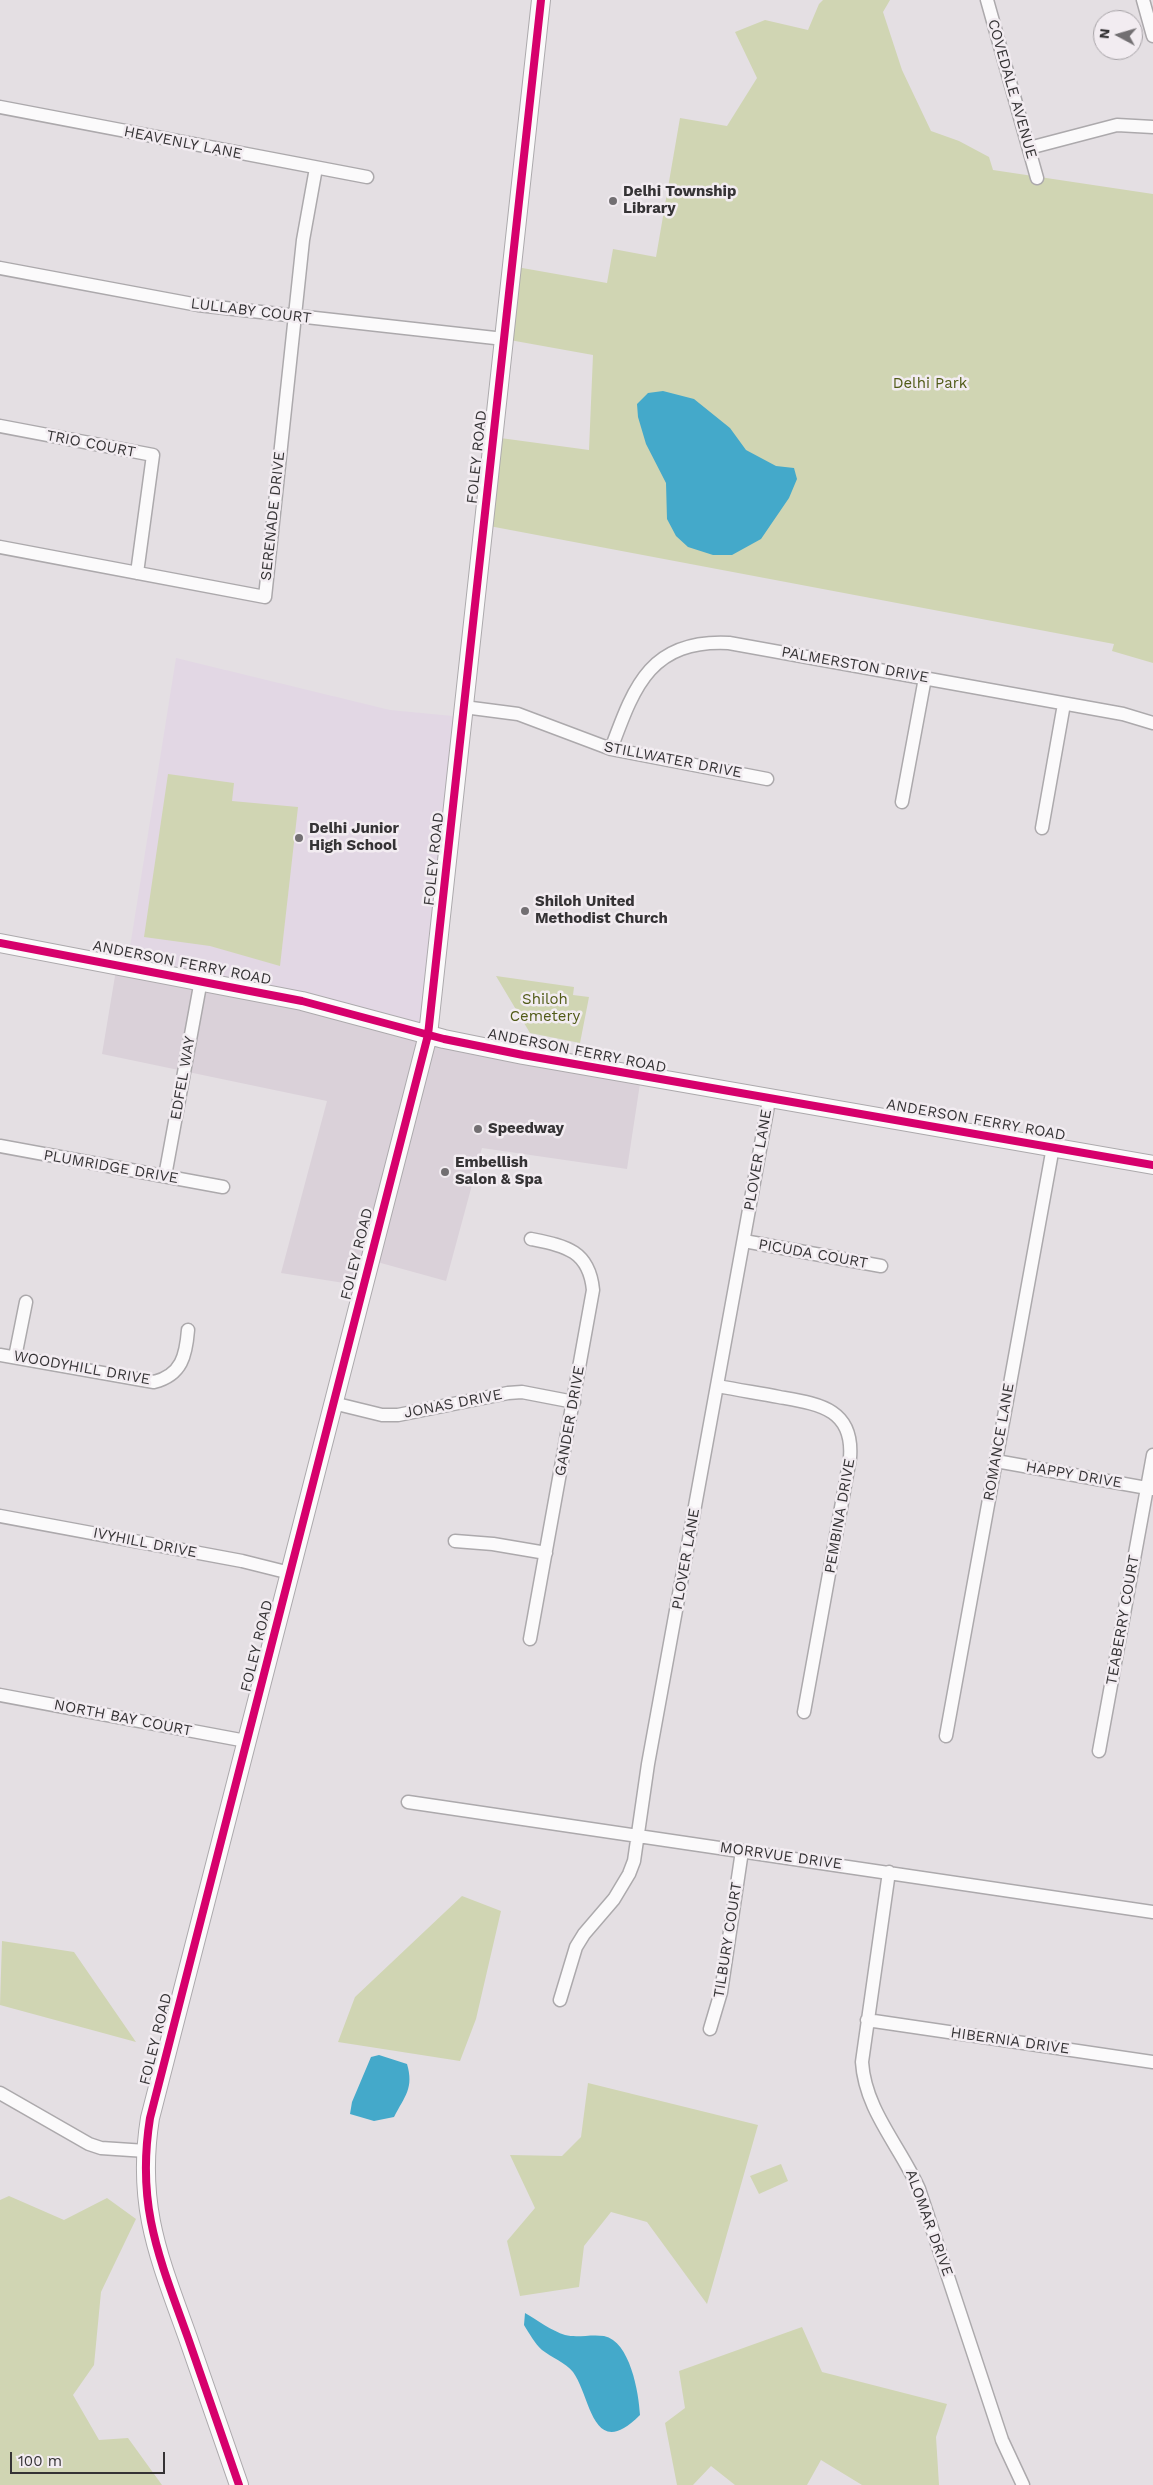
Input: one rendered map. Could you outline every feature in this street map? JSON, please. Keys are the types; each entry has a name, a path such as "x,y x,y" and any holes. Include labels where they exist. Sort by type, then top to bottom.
{"street":[{"name":"FOLEY ROAD","path":"240,2485 157,2252 147,2204 146,2151 152,2110 428,1035 541,0"},
{"name":"COVEDALE AVENUE","path":"987,0 1037,178"},
{"path":"1147,1 1153,36"},
{"name":"HEAVENLY LANE","path":"0,107 367,177"},
{"path":"1029,148 1117,124 1153,127"},
{"name":"SERENADE DRIVE","path":"0,547 265,597 302,240 316,168"},
{"name":"LULLABY COURT","path":"0,268 198,305 504,339"},
{"name":"TRIO COURT","path":"0,426 154,455 137,573"},
{"name":"PALMERSTON DRIVE","path":"611,750 628,704 641,680 661,660 680,650 700,643 729,642 1123,714 1153,723"},
{"path":"902,802 924,678"},
{"path":"1042,828 1064,704"},
{"name":"STILLWATER DRIVE","path":"464,706 518,714 611,750 767,779"},
{"name":"ANDERSON FERRY ROAD","path":"0,943 201,980 302,1001 428,1035 549,1060 769,1100 1153,1165"},
{"name":"EDFEL WAY","path":"165,1176 201,980"},
{"name":"PLOVER LANE","path":"560,2000 576,1947 584,1934 619,1893 629,1874 769,1100"},
{"name":"PLUMRIDGE DRIVE","path":"0,1146 223,1187"},
{"name":"ROMANCE LANE","path":"946,1736 1053,1147"},
{"name":"GANDER DRIVE","path":"530,1639 593,1298 592,1280 585,1263 571,1250 562,1245 532,1239"},
{"name":"PICUDA COURT","path":"744,1241 881,1266"},
{"path":"16,1358 26,1302"},
{"name":"WOODYHILL DRIVE","path":"0,1355 154,1382 168,1377 182,1363 187,1352 188,1330"},
{"name":"PEMBINA DRIVE","path":"718,1386 826,1408 842,1421 850,1439 850,1458 804,1712"},
{"name":"JONAS DRIVE","path":"333,1403 382,1415 398,1415 508,1392 522,1392 574,1402"},
{"name":"TEABERRY COURT","path":"1099,1751 1150,1489 1153,1455"},
{"name":"HAPPY DRIVE","path":"996,1461 1150,1489"},
{"name":"IVYHILL DRIVE","path":"0,1516 242,1561 290,1573"},
{"path":"454,1541 493,1544 546,1553"},
{"name":"NORTH BAY COURT","path":"0,1696 246,1742"},
{"name":"MORRVUE DRIVE","path":"408,1802 1153,1912"},
{"name":"TILBURY COURT","path":"710,2029 721,1992 742,1851"},
{"name":"ALOMAR DRIVE","path":"889,1872 862,2062 866,2092 874,2111 900,2151 919,2188 1002,2440 1023,2485"},
{"name":"HIBERNIA DRIVE","path":"867,2020 1153,2062"},
{"path":"0,2093 89,2144 101,2148 146,2151"}],"shaded area":[{"name":"Delhi Junior High School","path":"176,658 390,710 463,717 428,1035 127,966"},
{"path":"117,964 641,1077 627,1169 482,1148 446,1281 370,1260 363,1286 281,1273 327,1101 102,1054"}],"green space":[{"name":"Delhi Park","path":"823,0 890,0 883,12 902,70 931,131 959,141 989,157 993,170 1153,194 1153,663 1112,651 1114,644 484,525 493,437 589,450 593,355 504,339 511,266 607,283 613,249 656,257 680,118 727,126 757,78 735,32 765,20 808,30 819,4"},
{"path":"168,774 234,783 232,801 298,807 280,966 210,946 144,937"},
{"name":"Shiloh Cemetery","path":"496,976 574,987 573,995 589,997 580,1043 530,1033"},
{"path":"462,1896 501,1911 476,2019 460,2061 338,2042 355,1997"},
{"path":"2,1941 74,1952 136,2042 0,2005"},
{"path":"588,2083 758,2125 707,2304 647,2222 611,2212 584,2246 579,2287 520,2296 507,2241 535,2208 510,2155 562,2156 581,2137"},
{"path":"781,2164 788,2181 759,2194 750,2176"},
{"path":"9,2196 64,2220 107,2198 136,2219 101,2292 94,2365 73,2395 99,2440 128,2438 162,2485 0,2485 0,2200"},
{"path":"802,2327 822,2372 947,2404 936,2437 939,2485 862,2485 821,2460 807,2485 735,2485 711,2466 693,2485 677,2485 665,2423 685,2408 679,2371"}],"water":[{"path":"663,391 694,399 730,428 746,450 776,466 794,468 797,479 789,498 761,539 732,555 713,555 688,547 676,536 667,519 666,483 646,444 638,417 637,404 648,393"},
{"path":"379,2055 407,2064 409,2086 394,2117 374,2121 350,2114 352,2102 371,2057"},
{"path":"525,2313 565,2335 604,2336 613,2340 627,2357 638,2394 640,2415 624,2428 612,2432 602,2429 589,2409 573,2372 542,2350 532,2338 524,2325"}],"cycle path":[{"path":"239,2485 168,2282 153,2231 148,2205 146,2149 150,2118 428,1035 541,0"},
{"path":"0,943 302,1001 444,1039 523,1055 1153,1165"}],"place":[{"name":"Delhi Township Library","path":"613,201"},
{"name":"Delhi Junior High School","path":"299,838"},
{"name":"Shiloh United Methodist Church","path":"525,911"},
{"name":"Speedway","path":"478,1129"},
{"name":"Embellish Salon & Spa","path":"445,1172"}]}
